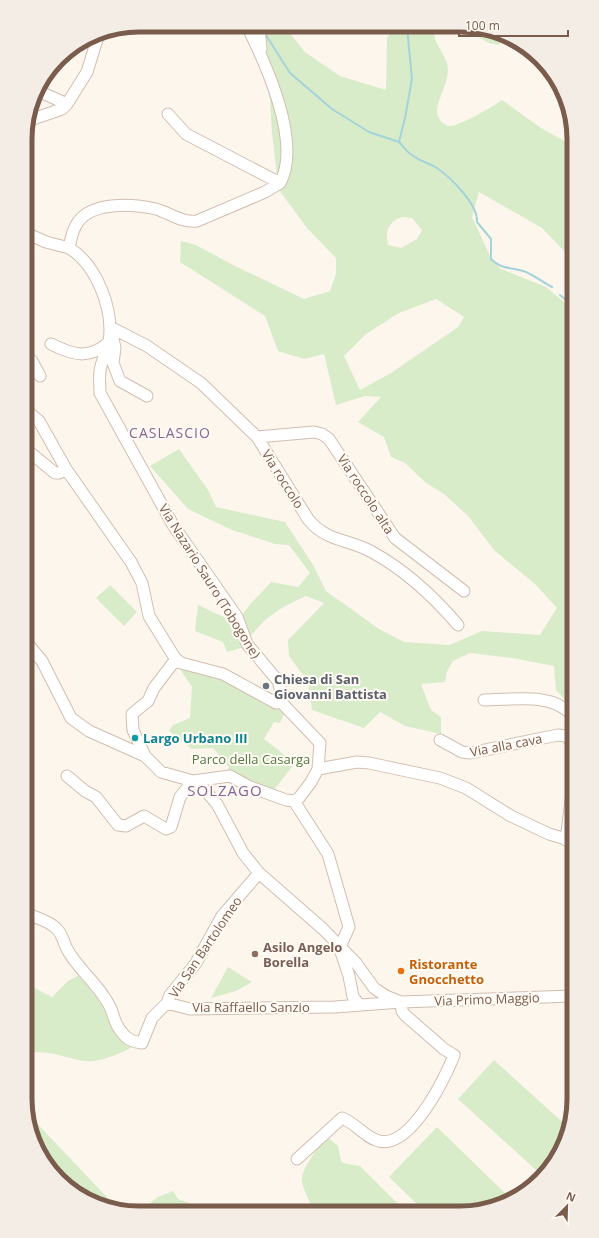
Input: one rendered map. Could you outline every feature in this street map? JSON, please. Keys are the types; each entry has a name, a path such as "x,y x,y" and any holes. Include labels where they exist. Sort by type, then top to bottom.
{"street":[{"path":"32,236 46,242 69,248 73,232 79,221 92,211 122,206 141,206 157,210 189,222 197,222 265,192 280,183 286,164 288,145 284,122 262,56 250,32"},
{"path":"260,32 262,56"},
{"path":"34,118 62,108 67,104 79,86 93,57 95,42"},
{"path":"43,93 67,104"},
{"path":"168,114 186,134 280,183"},
{"name":"Via Nazario Sauro (Tobogone)","path":"69,248 79,254 90,267 104,296 110,328 109,342 100,371 100,393 173,525 233,611 247,644 278,681 282,695 280,701"},
{"path":"110,328 114,341 113,362 120,381 147,396"},
{"name":"Via roccolo","path":"110,328 147,346 201,383 257,437 308,520 316,530 334,538 362,547 379,556 414,581 438,601 458,625"},
{"path":"51,344 72,353 83,354 100,350 109,342"},
{"path":"32,361 40,376"},
{"path":"32,415 39,421 66,469 130,562 142,584 149,616 178,662"},
{"name":"Via roccolo alta","path":"257,437 314,432 322,434 329,439 395,538 464,591"},
{"path":"32,454 55,473 58,474 66,469"},
{"path":"32,649 42,661 67,713 75,722 89,731 145,756"},
{"path":"67,776 85,791 96,797 118,825 126,826 144,816 166,829 171,827 180,797 193,781 230,776 250,787 286,800 294,800 299,798 312,782 318,769 320,743 280,701 276,703 223,674 178,662 173,663 154,688 148,701 134,710 132,714 133,730 145,756 161,772 193,781 203,788 217,804 234,840 259,873 323,930 340,947 356,963 371,985 372,994 363,1004 356,1001 352,992 349,976 340,947 349,927 328,854 294,800"},
{"path":"484,700 547,700 564,706 567,709"},
{"name":"Via alla cava","path":"440,740 467,754 558,735 567,737"},
{"path":"318,769 357,762 369,763 440,778 466,788 511,816 549,834 567,839"},
{"name":"Via San Bartolomeo","path":"32,916 46,922 60,932 73,957 90,976 107,1001 114,1022 125,1037 142,1043 152,1018 167,1003 170,995 200,956 222,916 259,873"},
{"path":"335,1007 360,984 371,985"},
{"name":"Via Primo Maggio","path":"371,985 386,996 401,1002"},
{"name":"Via Primo Maggio","path":"363,1004 567,996"},
{"path":"297,1159 342,1118 352,1122 372,1139 386,1142 394,1141 406,1132 434,1097 454,1055 444,1049 405,1014 401,1008 401,1002"},
{"name":"Via Raffaello Sanzio","path":"167,1003 190,1009 335,1007 363,1004"}],"green space":[{"path":"252,32 287,32 305,52 340,76 386,90 387,38 391,32 434,32 435,38 445,59 448,70 448,75 437,107 439,119 442,122 450,126 461,123 485,111 502,100 541,128 567,142 567,254 542,228 479,192 472,217 491,258 501,269 546,287 567,305 567,702 556,690 554,666 512,658 470,653 453,661 447,671 445,682 421,684 431,710 441,717 441,734 405,726 380,712 364,728 312,710 308,682 289,656 288,640 324,603 306,596 269,617 251,636 241,617 251,603 271,582 298,587 310,573 289,545 275,544 232,530 188,509 150,466 179,449 208,490 216,507 285,522 313,565 326,591 379,629 404,642 449,645 482,631 540,635 557,608 536,585 495,551 468,516 444,494 425,482 405,463 391,457 384,437 358,422 381,397 365,396 336,405 324,354 304,359 278,351 265,316 180,262 181,241 196,245 235,266 304,299 330,291 336,274 336,258 307,228 281,193 278,184 270,100 267,84","holes":["402,217 412,218 422,230 417,239 401,248 388,245 387,231 391,224","436,299 464,317 458,327 391,373 360,390 344,356 366,334 399,313"]},
{"path":"469,32 481,34 503,42 498,45 489,43"},
{"path":"110,585 137,612 124,626 96,598"},
{"path":"198,605 226,618 244,647 227,652 223,642 195,631"},
{"name":"Parco della Casarga","path":"178,666 222,676 285,712 280,723 274,722 264,739 295,763 273,791 227,772 229,767 213,748 192,749 169,731 173,725 190,718 192,687"},
{"path":"228,967 252,982 236,991 211,998"},
{"path":"81,974 99,998 115,1034 132,1047 109,1057 95,1061 77,1060 50,1053 32,1053 32,987 52,997 68,981"},
{"path":"494,1060 564,1123 559,1140 549,1157 537,1171 458,1099"},
{"path":"35,1121 111,1202 92,1195 63,1175 46,1152 40,1140"},
{"path":"437,1127 507,1195 474,1205 419,1206 389,1177"},
{"path":"327,1137 338,1146 341,1161 343,1163 360,1166 400,1206 311,1206 302,1182 302,1177 307,1165 319,1146"},
{"path":"173,1191 178,1199 193,1206 146,1206 158,1197"}],"waterway":[{"path":"264,32 290,73 332,109 369,132 399,142"},
{"path":"407,32 412,79 399,142 415,157 443,172 463,192 473,207 477,222 491,239 491,259 495,263 503,267 526,272 552,287"},
{"path":"560,295 567,301"}],"place":[{"name":"Chiesa di San Giovanni Battista","path":"266,686"},
{"name":"Largo Urbano III","path":"135,738"},
{"name":"Asilo Angelo Borella","path":"255,954"},
{"name":"Ristorante Gnocchetto","path":"401,971"}],"district":[{"name":"CASLASCIO","path":"170,433"},
{"name":"SOLZAGO","path":"225,791"}]}
